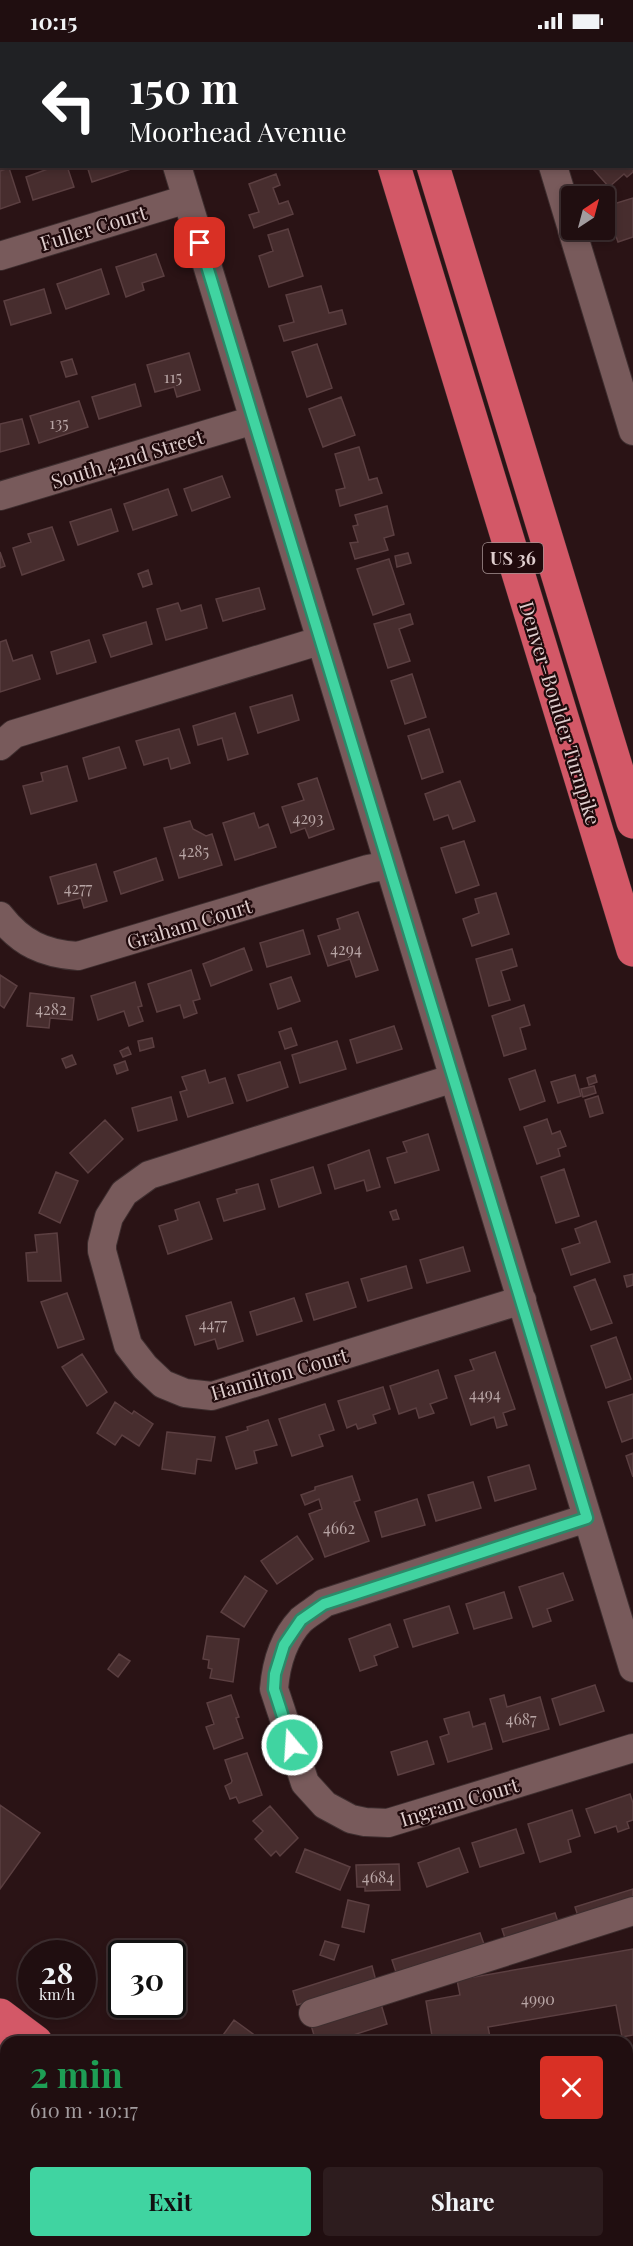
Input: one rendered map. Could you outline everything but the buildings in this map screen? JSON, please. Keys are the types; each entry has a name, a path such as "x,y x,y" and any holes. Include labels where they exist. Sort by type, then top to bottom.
{"highway":[{"name":"Denver–Boulder Turnpike","path":"395,168 633,950"},
{"name":"Denver–Boulder Turnpike","path":"435,168 633,822"},
{"path":"0,2015 28,2036"}],"street":[{"path":"178,168 319,641 633,1668"},
{"path":"554,168 561,193"},
{"name":"Fuller Court","path":"0,256 187,199"},
{"path":"575,240 633,431"},
{"name":"South 42nd Street","path":"0,496 254,420"},
{"path":"0,747 14,734 319,641"},
{"name":"Graham Court","path":"0,916 12,932 36,947 64,955 78,956 368,869 389,865"},
{"name":"Hamilton Court","path":"454,1078 149,1175 124,1193 109,1216 102,1251 128,1345 162,1384 185,1393 212,1396 522,1300"},
{"name":"Ingram Court","path":"587,1518 324,1604 301,1620 284,1645 275,1674 274,1689 304,1783 325,1805 351,1819 365,1822 388,1823 633,1748"},
{"path":"313,2013 633,1911"}],"route":[{"path":"200,243 587,1518 324,1604 301,1620 284,1645 275,1674 274,1689 292,1745"}]}
